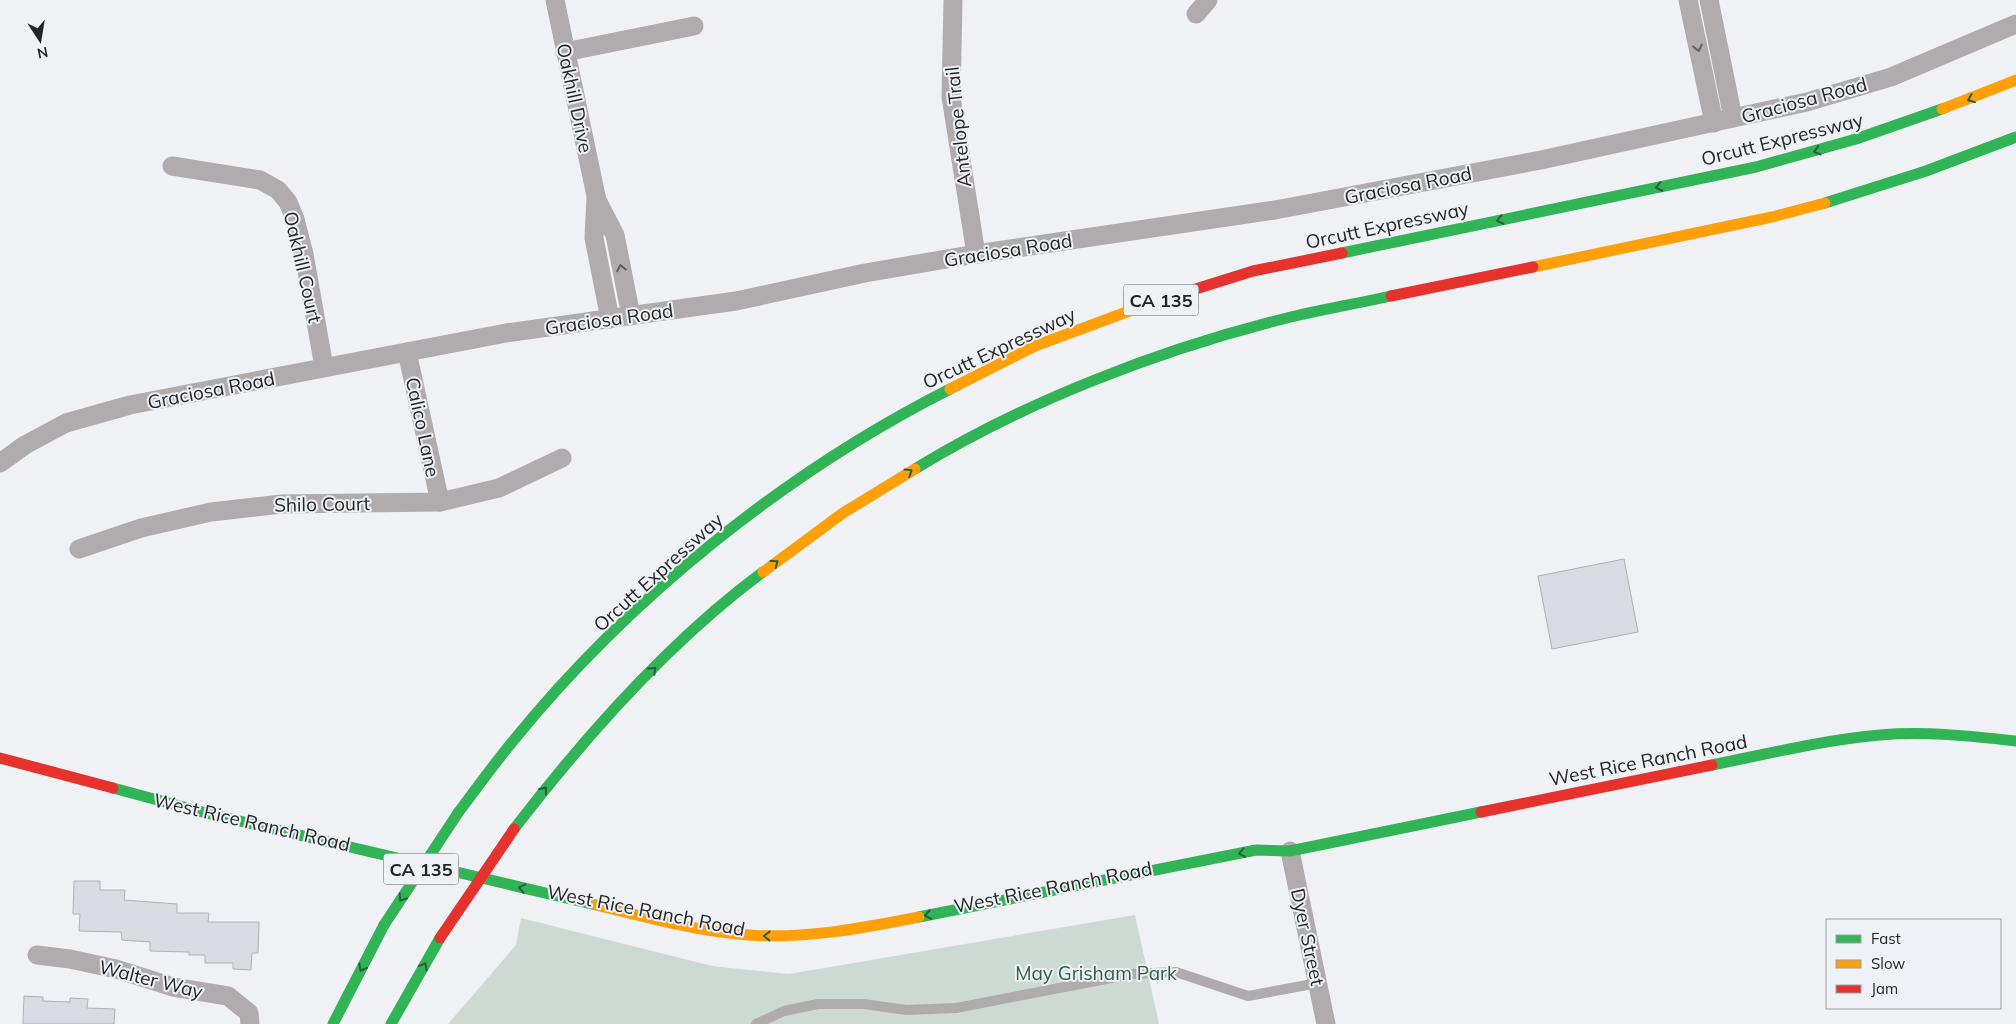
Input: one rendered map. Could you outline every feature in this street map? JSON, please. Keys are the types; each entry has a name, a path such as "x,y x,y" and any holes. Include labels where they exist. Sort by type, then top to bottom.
{"main road":[{"name":"Orcutt Expressway","path":"333,1024 384,925 458,813 514,740 574,673 643,604 712,543 818,465 912,408 1035,346 1117,314 1253,271 1756,167 1898,127 2016,80"},
{"name":"CA 135","path":"392,1024 440,938 514,829 555,776 608,716 674,649 745,585 843,513 936,456 1054,397 1155,358 1283,319 1772,217 1836,201 1901,181 2016,137"},
{"name":"West Rice Ranch Road","path":"0,758 216,816 676,924 748,935 788,936 854,930 1256,850 1290,850 1797,748 1880,735 1956,734 2016,741"},
{"name":"West Rice Ranch Road","path":"1268,861 1290,850"},
{"path":"407,876 426,881"},
{"path":"455,887 484,894"}],"street":[{"name":"Oakhill Drive","path":"555,0 596,196 615,235 631,316"},
{"name":"Antelope Trail","path":"953,0 951,97 976,254"},
{"path":"1688,0 1714,123"},
{"path":"1709,0 1733,118"},
{"name":"Graciosa Road","path":"0,463 25,445 66,423 130,406 324,367 506,333 736,301 865,274 976,254 1275,210 1541,160 1714,123 1807,102 1891,77 2016,24"},
{"path":"565,52 694,26"},
{"name":"Oakhill Court","path":"172,166 260,180 278,190 288,202 296,219 304,254 324,367"},
{"name":"Oakhill Drive","path":"596,196 594,238 610,319"},
{"name":"Calico Lane","path":"407,352 440,502"},
{"name":"Shilo Court","path":"79,549 141,528 210,512 281,504 440,502 499,488 562,458"},
{"name":"Dyer Street","path":"1290,850 1326,1024"},
{"name":"Walter Way","path":"37,955 70,959 116,969 173,987 228,996 249,1013 250,1024"}],"lane":[{"path":"756,1024 784,1011 818,1004 864,1004 906,1010 956,1008 1132,974 1176,972 1248,996 1318,983"}],"green space":[{"name":"May Grisham Park","path":"1135,915 1159,1024 448,1024 516,945 521,918 712,966 789,974"}],"building":[{"path":"1624,559 1638,632 1552,649 1538,576"},
{"path":"74,881 100,881 100,890 125,890 124,900 177,904 177,913 209,913 208,922 259,922 258,953 252,953 251,970 233,969 233,963 205,963 205,955 189,955 189,952 150,951 150,942 122,940 121,932 79,931 80,914 73,914"},
{"path":"24,996 43,997 43,1001 70,1002 70,998 88,999 87,1008 115,1009 114,1024 23,1024"}],"traffic: fast":[{"path":"1342,253 1756,167 1856,139 1942,109"},
{"path":"1825,203 1926,171 2016,137"},
{"path":"915,469 957,445 1047,400 1141,362 1283,319 1391,296"},
{"path":"458,813 506,750 558,688 607,637 659,589 714,542 770,499 829,459 889,422 950,389"},
{"path":"514,829 570,760 630,692 695,628 763,572"},
{"path":"1712,765 1816,744 1880,735 1931,734 2016,741"},
{"path":"113,788 206,813 596,905"},
{"path":"919,917 1256,850 1290,851 1481,812"},
{"path":"384,925 458,813"},
{"path":"333,1024 384,925"},
{"path":"391,1024 440,938"}],"traffic: slow":[{"path":"1942,109 2016,80"},
{"path":"1533,267 1772,217 1825,203"},
{"path":"950,389 1035,346 1151,303"},
{"path":"763,572 843,513 915,469"},
{"path":"596,905 711,931 771,936 835,932 919,917"}],"traffic: jam":[{"path":"1151,303 1253,271 1342,253"},
{"path":"1391,296 1533,267"},
{"path":"0,758 113,788"},
{"path":"1481,812 1712,765"},
{"path":"440,938 514,829"}]}
